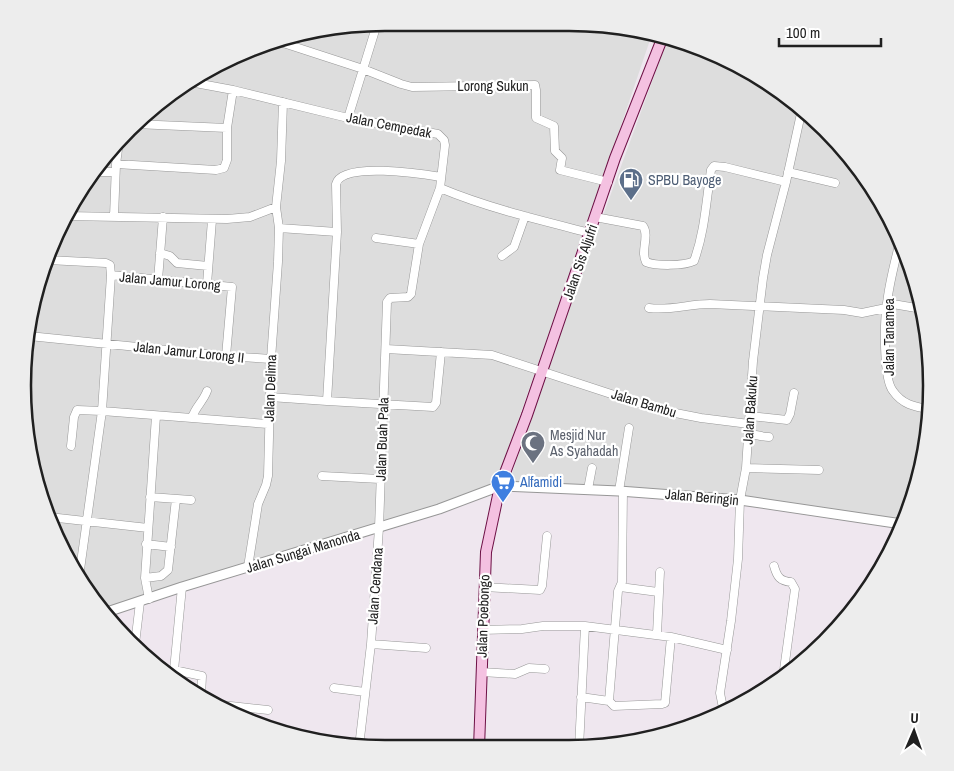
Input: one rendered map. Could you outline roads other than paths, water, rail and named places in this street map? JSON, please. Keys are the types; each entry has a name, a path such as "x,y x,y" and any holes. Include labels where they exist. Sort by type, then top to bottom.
{"main road":[{"name":"Jalan Sis Aljufri","path":"500,486 542,371 615,158 660,43"},
{"name":"Jalan Poebongo","path":"479,740 487,540 500,486"}],"street":[{"path":"348,118 375,31"},
{"path":"289,45 363,69"},
{"name":"Lorong Sukun","path":"363,69 400,84 419,87 534,85 536,90 536,118 554,125 555,151 562,158 560,170 608,182"},
{"name":"Jalan Cempedak","path":"200,84 348,118 438,134 444,140 445,145 440,188"},
{"path":"116,164 216,170 224,168 227,160 227,128 233,90"},
{"name":"Jalan Delima","path":"248,568 258,504 267,480 271,359 278,262 279,228 276,207 281,161 283,102"},
{"name":"Jalan Bakuku","path":"722,704 720,693 738,559 740,500 746,468 753,361 767,254 800,117"},
{"path":"146,124 227,128"},
{"path":"114,217 117,154"},
{"path":"595,217 643,226 646,232 643,256 646,262 656,265 690,263 694,261 703,229 711,170 714,166 786,182"},
{"path":"327,401 337,232 336,182 341,177 362,171 404,172 441,177"},
{"path":"103,172 115,172"},
{"path":"788,172 834,183"},
{"path":"440,188 525,216 590,233"},
{"name":"Jalan Buah Pala","path":"379,528 387,300 390,298 408,297 411,294 419,244 440,188"},
{"path":"75,216 163,217 212,220 250,217 276,207"},
{"path":"502,256 514,247 525,216"},
{"path":"158,280 163,217"},
{"path":"207,284 212,220"},
{"path":"279,228 337,232"},
{"path":"376,238 419,244"},
{"path":"160,253 170,256 176,263 208,266"},
{"name":"Jalan Tanamea","path":"897,254 886,306 886,362 891,390 909,406 922,408"},
{"name":"Jalan Jamur Lorong","path":"54,260 108,263 111,276 232,287 226,356"},
{"path":"80,565 102,411 111,276"},
{"path":"649,308 664,310 700,304 844,310 862,313 886,306 914,309"},
{"name":"Jalan Jamur Lorong II","path":"34,336 271,359"},
{"path":"270,397 430,408 434,406 441,352 386,349"},
{"name":"Jalan Bambu","path":"441,352 500,356 660,410 701,418 787,420 794,393"},
{"path":"192,418 195,408 204,400 207,391"},
{"path":"72,446 76,411 102,411 268,424"},
{"path":"149,598 145,578 146,544 156,416"},
{"path":"609,701 618,591 622,582 621,491 629,428"},
{"path":"748,434 769,437"},
{"path":"588,489 592,468"},
{"path":"746,468 819,470"},
{"path":"322,476 380,479"},
{"name":"Jalan Beringin","path":"500,486 588,489 740,500 895,523"},
{"name":"Jalan Sungai Manonda","path":"112,611 182,587 439,509 500,486"},
{"path":"150,497 191,500"},
{"path":"145,578 162,576 168,571 176,499"},
{"path":"57,518 148,528"},
{"name":"Jalan Cendana","path":"360,739 371,644 379,528"},
{"path":"484,587 541,589 547,536"},
{"path":"146,544 171,547"},
{"path":"774,566 777,576 784,581 792,582 795,589 785,667"},
{"path":"656,634 660,572"},
{"path":"182,587 174,669 202,676 201,688"},
{"path":"620,587 658,592"},
{"path":"136,637 140,602"},
{"path":"482,630 522,629 543,626 585,626 656,634 726,650"},
{"path":"578,740 585,626"},
{"path":"581,696 609,701 614,706 664,703 671,637"},
{"name":"Jalan Cendana","path":"371,644 426,648"},
{"path":"481,672 509,674 529,668 545,669"},
{"path":"334,688 365,692"},
{"path":"236,707 268,710"}],"place":[{"name":"SPBU Bayoge","path":"631,201"},
{"name":"Mesjid Nur As Syahadah","path":"533,464"},
{"name":"Alfamidi","path":"503,503"}]}
